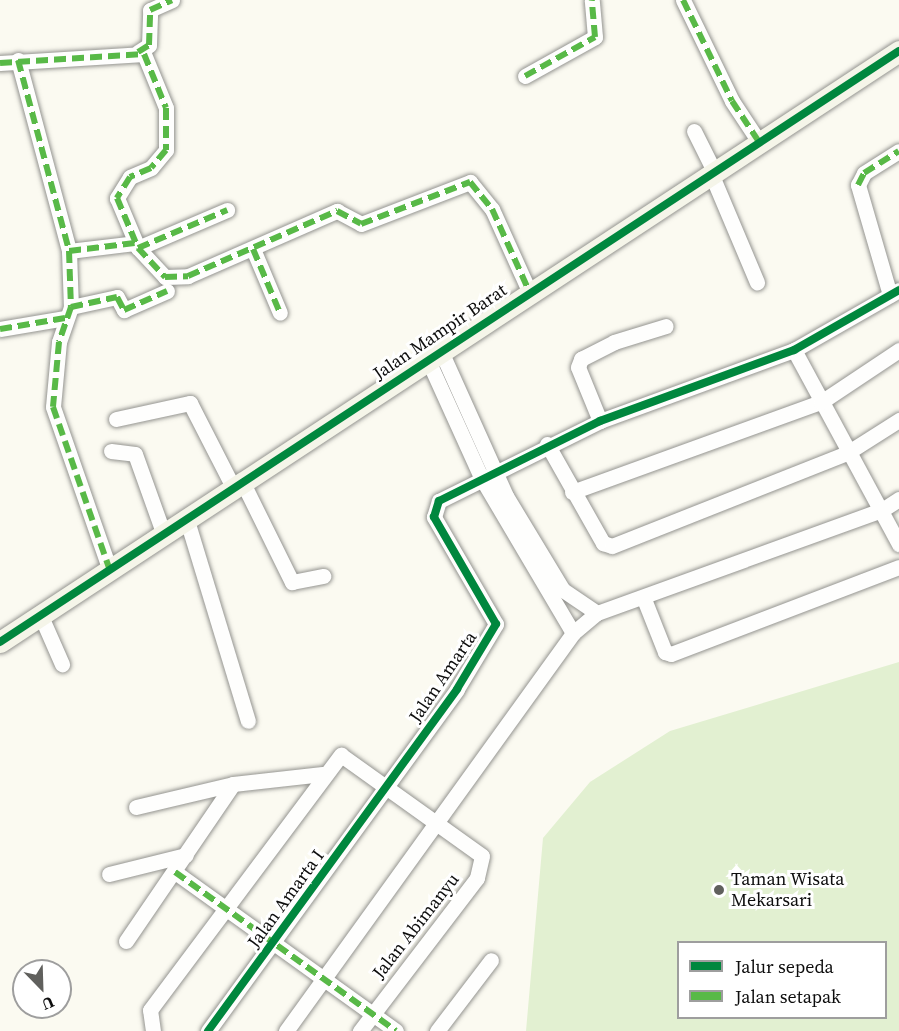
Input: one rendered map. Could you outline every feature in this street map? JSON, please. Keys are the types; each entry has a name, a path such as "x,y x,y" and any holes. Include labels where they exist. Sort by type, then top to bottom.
{"street":[{"path":"0,63 138,52 149,45 150,10 171,0"},
{"path":"525,76 595,37 592,0"},
{"path":"683,0 732,101 759,142"},
{"name":"Jalan Mampir Barat","path":"0,642 711,170 759,142 899,51"},
{"path":"138,52 160,83 169,130 166,150 151,168 121,186 117,198 136,246 173,278 253,249 337,211 361,224 470,182 492,209 529,291"},
{"path":"18,60 69,251 68,312 53,406 109,568"},
{"path":"694,131 757,282"},
{"path":"488,476 547,444 600,421 794,350 895,292 858,185 864,173 899,151"},
{"path":"69,251 136,246 227,210"},
{"path":"253,249 280,314"},
{"path":"0,329 117,297 124,310 167,291"},
{"path":"600,421 578,367 581,358 614,342 666,326"},
{"path":"794,350 847,453 882,510 899,544"},
{"path":"572,492 821,402 899,350"},
{"path":"433,353 488,476 559,593 573,633"},
{"path":"116,419 190,404 238,484 292,582 323,576"},
{"path":"547,444 572,492 603,543 612,546 847,453 899,420"},
{"path":"111,451 135,454 163,532"},
{"name":"Jalan Amarta","path":"386,784 457,689 496,624 434,518 439,501 488,476"},
{"path":"286,1031 440,821 573,633 597,614 644,599 882,510 899,499"},
{"path":"186,517 248,720"},
{"path":"644,599 665,652 671,654 899,567"},
{"path":"559,593 597,614"},
{"path":"40,614 62,664"},
{"name":"Jalan Abimanyu","path":"322,774 341,755 478,849 482,866 360,1031"},
{"path":"136,807 234,784 322,774"},
{"path":"153,1031 150,1010 322,774"},
{"path":"126,941 234,784"},
{"name":"Jalan Amarta I","path":"208,1031 386,784"},
{"path":"109,874 186,855"},
{"path":"175,872 396,1031"},
{"path":"437,1031 491,960"}],"green space":[{"name":"Taman Wisata Mekarsari","path":"899,662 899,1031 526,1031 543,838 590,782 670,731"}],"marked path":[{"path":"138,52 149,45 150,10 172,0"},
{"path":"525,76 595,37 592,0"},
{"path":"683,0 732,101 759,142"},
{"path":"0,63 144,54 166,108 166,150 151,168 130,177 117,198 138,248 165,277 188,276 337,211 361,224 470,182 492,209 529,291"},
{"path":"18,60 69,251 71,307 59,342 53,407 109,568"},
{"path":"858,185 864,173 899,151"},
{"path":"138,248 227,210"},
{"path":"69,251 135,243"},
{"path":"253,249 280,313"},
{"path":"71,307 117,297 124,310 167,291"},
{"path":"0,329 65,318"},
{"path":"175,872 396,1031"}],"cycle path":[{"path":"0,642 899,51"},
{"path":"208,1031 457,689 496,624 434,517 439,501 600,421 794,350 899,290"}],"place":[{"name":"Taman Wisata Mekarsari","path":"719,890"}]}
